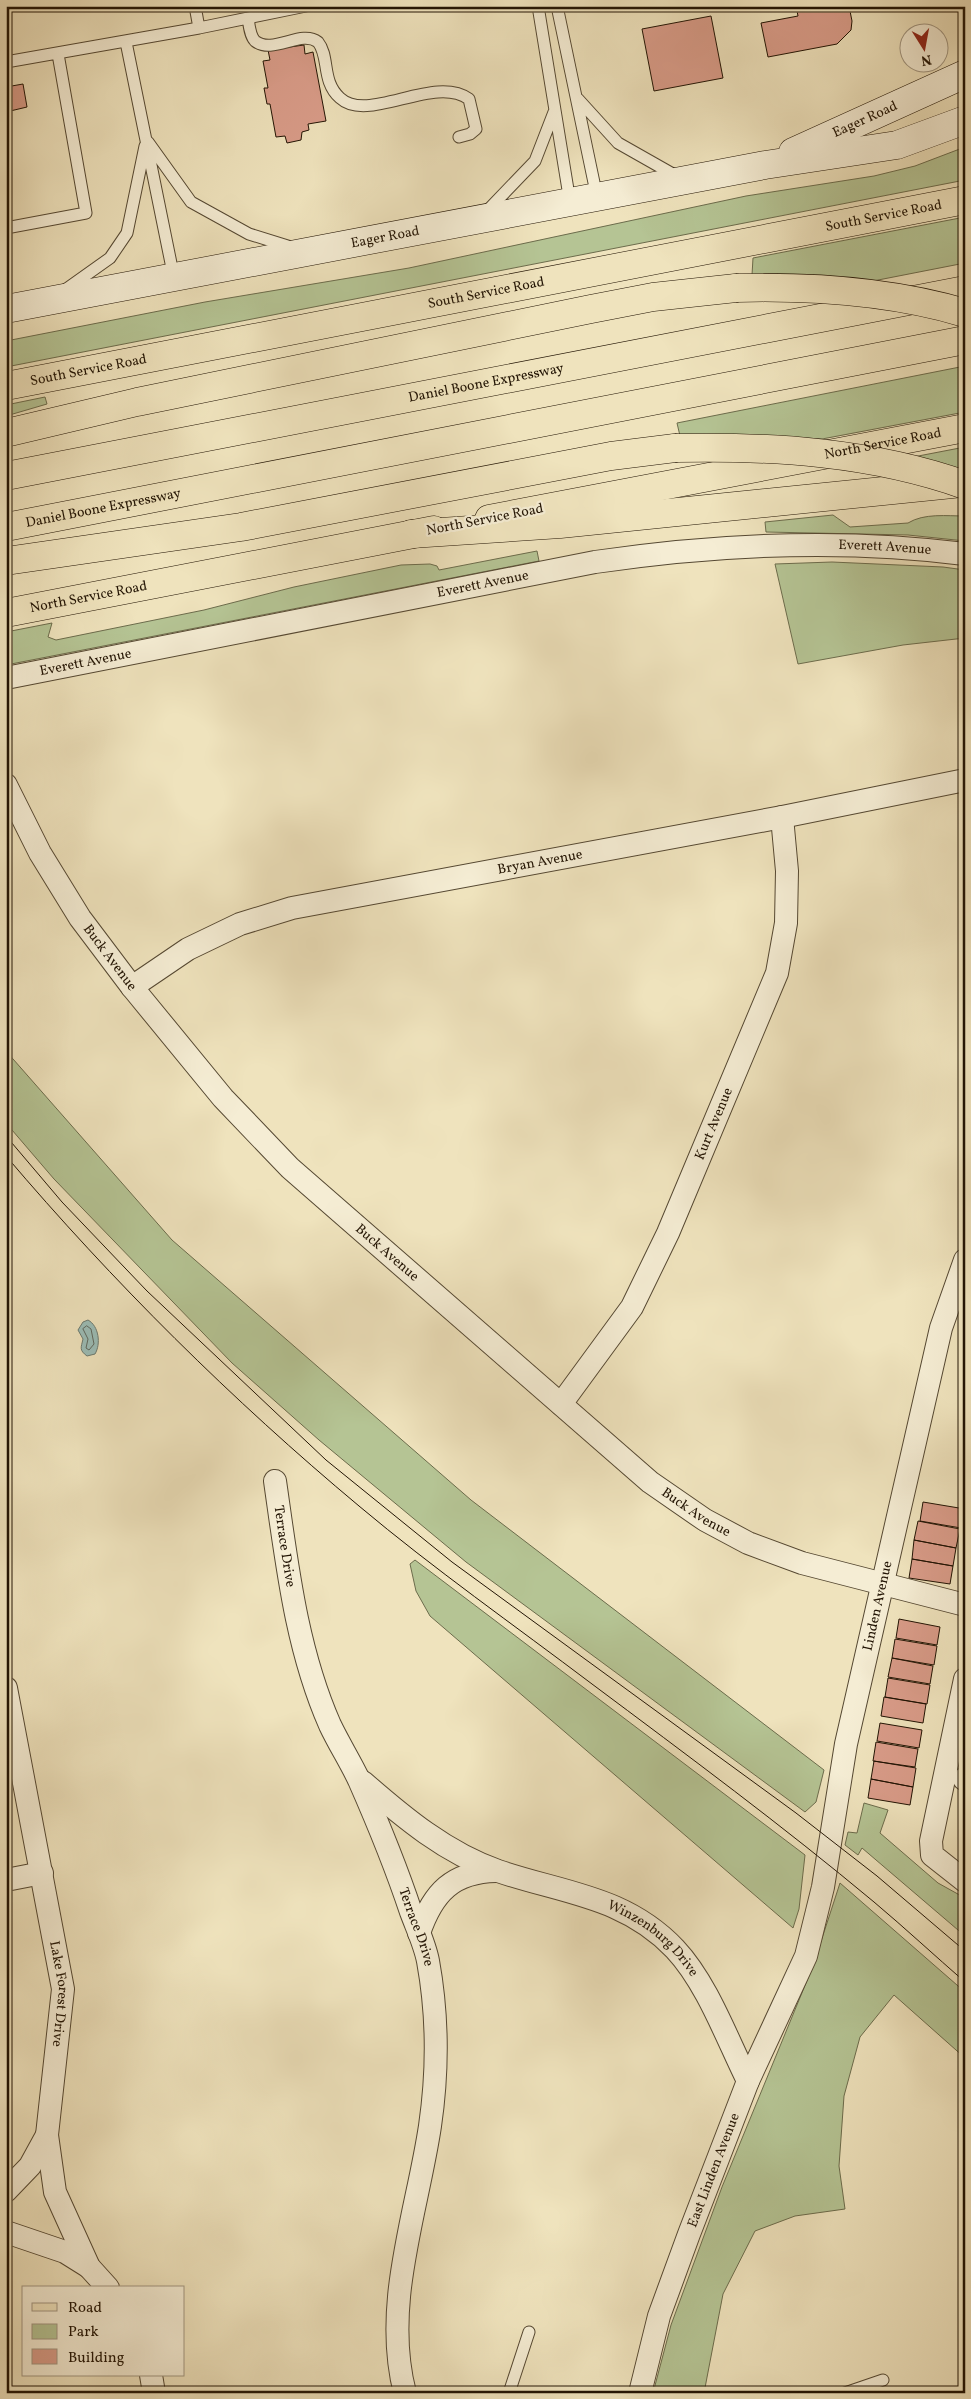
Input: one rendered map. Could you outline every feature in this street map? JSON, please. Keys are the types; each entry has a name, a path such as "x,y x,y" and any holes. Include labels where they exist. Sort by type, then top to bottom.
{"main road":[{"name":"Eager Road","path":"765,165 965,74"},
{"name":"Eager Road","path":"6,309 765,165 897,145 965,120"},
{"name":"South Service Road","path":"6,386 965,200"},
{"path":"6,433 137,402 653,297 736,288 777,287 848,291 922,303 965,314"},
{"name":"Daniel Boone Expressway","path":"6,476 965,290"},
{"name":"Daniel Boone Expressway","path":"6,526 965,340"},
{"name":"North Service Road","path":"6,613 965,428"},
{"path":"6,561 240,527 611,456 675,448 747,448 822,452 897,466 965,484"},
{"path":"411,534 560,524 965,484"}],"street":[{"name":"Everett Avenue","path":"6,678 595,562 660,553 838,543 908,546 965,554"},
{"name":"Bryan Avenue","path":"132,987 188,949 240,924 292,908 965,780"},
{"name":"Buck Avenue","path":"6,785 40,853 80,918 132,987 223,1098 290,1168 650,1482 705,1520 748,1543 802,1563 965,1605"},
{"name":"Kurt Avenue","path":"561,1404 632,1308 668,1233 777,973 786,923 787,871 782,816"},
{"name":"Linden Avenue","path":"806,1956 823,1887 846,1744 941,1328 965,1260"},
{"name":"Terrace Drive","path":"275,1481 290,1585 305,1657 330,1725 358,1778 400,1880 428,1959 434,2013 436,2077 430,2128 405,2254 398,2313 399,2370 405,2393"},
{"path":"965,1679 930,1841 932,1855 965,1881"},
{"name":"Lake Forest Drive","path":"6,1688 63,1989 47,2135 55,2192 89,2267 106,2286"},
{"name":"Winzenburg Drive","path":"358,1778 402,1816 453,1851 496,1871 596,1898 641,1920 675,1949 698,1980 748,2081"},
{"name":"Winzenburg Drive","path":"419,1933 425,1915 434,1900 453,1880 476,1871 496,1871"},
{"path":"6,1880 42,1873"},
{"name":"East Linden Avenue","path":"640,2393 658,2316 748,2081 806,1956"},
{"path":"6,2191 30,2166 47,2135"},
{"path":"6,2232 65,2252 89,2267"},
{"path":"151,2376 154,2393"}],"lane":[{"path":"194,6 199,28"},
{"path":"6,62 126,42 306,6"},
{"path":"538,6 570,202"},
{"path":"557,6 597,197"},
{"path":"248,18 252,36 262,44 270,45 309,38 318,42 328,82 341,100 348,103 366,105 447,90 462,94 469,99 476,129 470,134 459,137"},
{"path":"126,42 174,278"},
{"path":"6,228 86,213 58,54"},
{"path":"577,98 618,143 684,181"},
{"path":"478,220 534,161 554,111"},
{"path":"146,140 191,202 249,234 310,252"},
{"path":"50,301 110,258 127,234 146,140"},
{"path":"508,2393 529,2332"},
{"path":"845,2393 883,2380"}],"green space":[{"path":"965,147 965,180 6,367 6,341 205,302 409,268 746,196 874,176 915,166"},
{"path":"965,217 965,263 873,281 752,275 753,258"},
{"path":"965,366 965,412 822,439 746,435 680,436 677,423"},
{"path":"45,397 47,404 6,416 6,405"},
{"path":"965,447 965,471 913,457"},
{"path":"833,515 850,527 908,523 928,516 965,516 965,541 908,535 766,532 765,522"},
{"path":"537,551 539,561 6,665 6,632 52,623 48,637 56,640 204,610 294,587 401,565 430,564 437,566 439,570"},
{"path":"832,562 943,567 965,570 965,638 903,645 798,664 775,564"},
{"path":"6,1051 172,1240 471,1500 824,1770 816,1802 805,1812 466,1562 319,1440 232,1363 54,1179 6,1123"},
{"path":"415,1560 805,1855 799,1909 793,1928 430,1616 416,1591 410,1564"},
{"path":"864,1803 888,1810 880,1833 938,1883 965,1898 965,1936 862,1848 858,1855 845,1845 848,1832 857,1833"},
{"path":"840,1883 965,1992 965,2058 894,1995 860,2037 844,2096 839,2166 845,2209 795,2216 755,2231 723,2294 704,2393 653,2393 671,2325 722,2187 813,1966"}],"water":[{"path":"88,1320 95,1326 97,1331 98,1345 95,1354 87,1356 82,1350 83,1339 78,1330 83,1322"}],"building":[{"path":"796,6 849,6 852,21 851,30 837,44 768,57 761,23 798,16"},
{"path":"711,16 723,78 654,91 642,29"},
{"path":"304,45 305,54 313,52 326,121 308,124 309,130 302,132 301,140 287,143 285,136 276,137 270,104 267,104 264,88 268,88 263,61 270,60 268,50"},
{"path":"23,84 27,107 6,112 6,87"},
{"path":"923,1502 965,1509 961,1528 920,1521"},
{"path":"918,1521 960,1529 956,1548 914,1540"},
{"path":"914,1540 956,1548 953,1566 912,1559"},
{"path":"912,1559 953,1566 950,1584 909,1578"},
{"path":"899,1619 940,1627 937,1645 896,1638"},
{"path":"895,1639 937,1646 934,1665 892,1658"},
{"path":"892,1658 933,1666 930,1684 888,1677"},
{"path":"888,1678 930,1685 927,1704 885,1697"},
{"path":"884,1697 926,1704 923,1723 881,1716"},
{"path":"880,1723 922,1730 919,1748 877,1741"},
{"path":"876,1742 918,1749 915,1767 873,1761"},
{"path":"874,1761 916,1768 913,1787 871,1779"},
{"path":"871,1779 913,1787 910,1805 868,1798"}],"tram line":[{"path":"6,1136 62,1202 147,1291 326,1460 452,1562 796,1813 877,1876 965,1951"},
{"path":"6,1156 88,1249 131,1294 220,1382 312,1466 359,1506 474,1597 699,1764 805,1846 886,1912 965,1982"}]}
